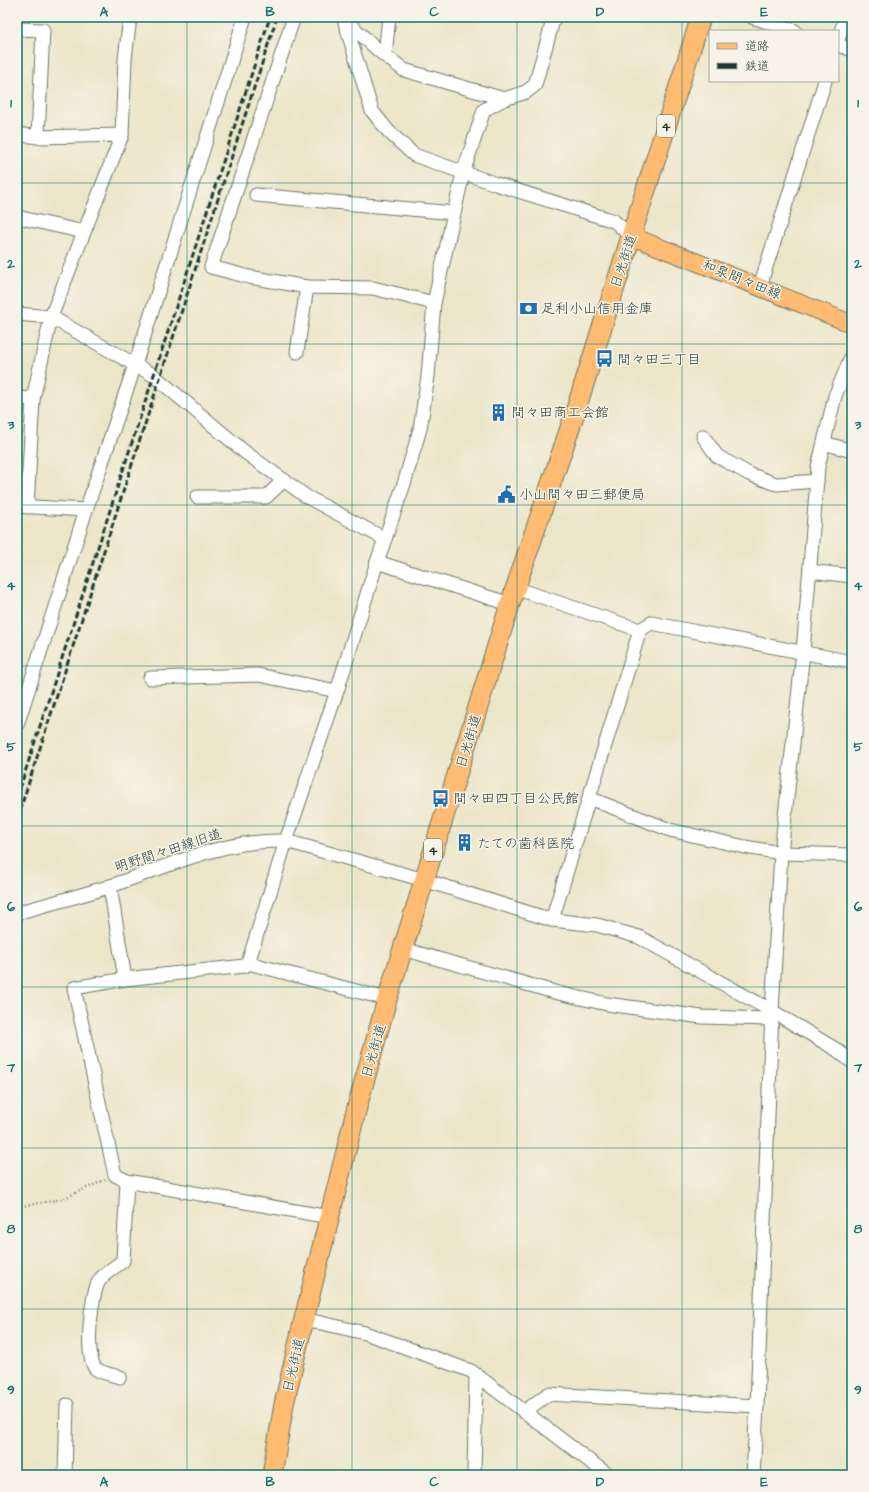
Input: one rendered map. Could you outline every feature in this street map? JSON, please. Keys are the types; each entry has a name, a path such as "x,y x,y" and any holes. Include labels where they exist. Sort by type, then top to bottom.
{"highway":[{"name":"日光街道","path":"272,1475 284,1404 304,1320 356,1111 387,999 513,596 570,428 700,17"}],"main road":[{"name":"和泉間々田線","path":"631,236 760,286 852,324"}],"street":[{"path":"86,510 22,506 33,399 50,317 122,135 125,59 130,17"},
{"path":"17,725 86,510 135,365 245,17"},
{"path":"294,17 211,267 249,277 307,286 373,288 434,302"},
{"path":"385,55 389,17"},
{"path":"248,964 286,842 337,691 377,562 404,484 420,429 428,376 434,302 463,173 484,110 504,99 526,92 535,84 554,17"},
{"path":"752,17 792,30"},
{"path":"839,36 846,17"},
{"path":"343,18 404,70 504,99"},
{"path":"343,18 372,111 389,132 414,155 463,173 614,221 631,236"},
{"path":"17,29 43,30 38,137"},
{"path":"839,45 852,50"},
{"path":"760,286 824,82"},
{"path":"17,134 38,137 122,135"},
{"path":"256,195 454,213"},
{"path":"17,217 84,232"},
{"path":"297,352 307,286"},
{"path":"17,314 50,317 160,379 246,453 307,497 385,539"},
{"path":"753,1475 772,1015 781,853 803,652 816,481 835,396 852,355"},
{"path":"17,398 33,399"},
{"path":"703,436 717,456 749,474 776,484 816,481"},
{"path":"824,443 852,451"},
{"path":"197,497 266,497 284,480"},
{"path":"377,562 640,630"},
{"path":"810,571 852,576"},
{"path":"552,920 640,630 651,623 852,662"},
{"path":"150,678 258,675 337,691"},
{"path":"589,798 670,830 745,847 781,853 852,855"},
{"name":"明野間々田線旧道","path":"17,913 110,886 184,859 221,848 243,843 267,841 286,842 424,880 552,920 597,925 639,937 772,1015 837,1050 852,1062"},
{"path":"110,886 125,979"},
{"path":"403,948 558,993 607,1004 702,1017 772,1015"},
{"path":"329,1217 127,1181 114,1175 74,988 125,979 245,966 248,964 387,999"},
{"path":"120,1377 97,1370 92,1363 89,1337 94,1290 100,1279 123,1261 127,1181"},
{"path":"304,1320 365,1333 471,1370 608,1475"},
{"path":"474,1475 476,1374"},
{"path":"524,1412 548,1394 757,1406"},
{"path":"65,1475 67,1405"}],"path":[{"path":"17,1207 62,1199 114,1175"}],"railway":[{"path":"17,797 270,17"},
{"path":"17,819 277,17"}],"place":[{"name":"足利小山信用金庫","path":"528,308"},
{"name":"間々田三丁目","path":"604,359"},
{"name":"間々田商工会館","path":"498,412"},
{"name":"小山間々田三郵便局","path":"506,494"},
{"name":"間々田四丁目公民館","path":"440,798"},
{"name":"たての歯科医院","path":"464,843"}]}
